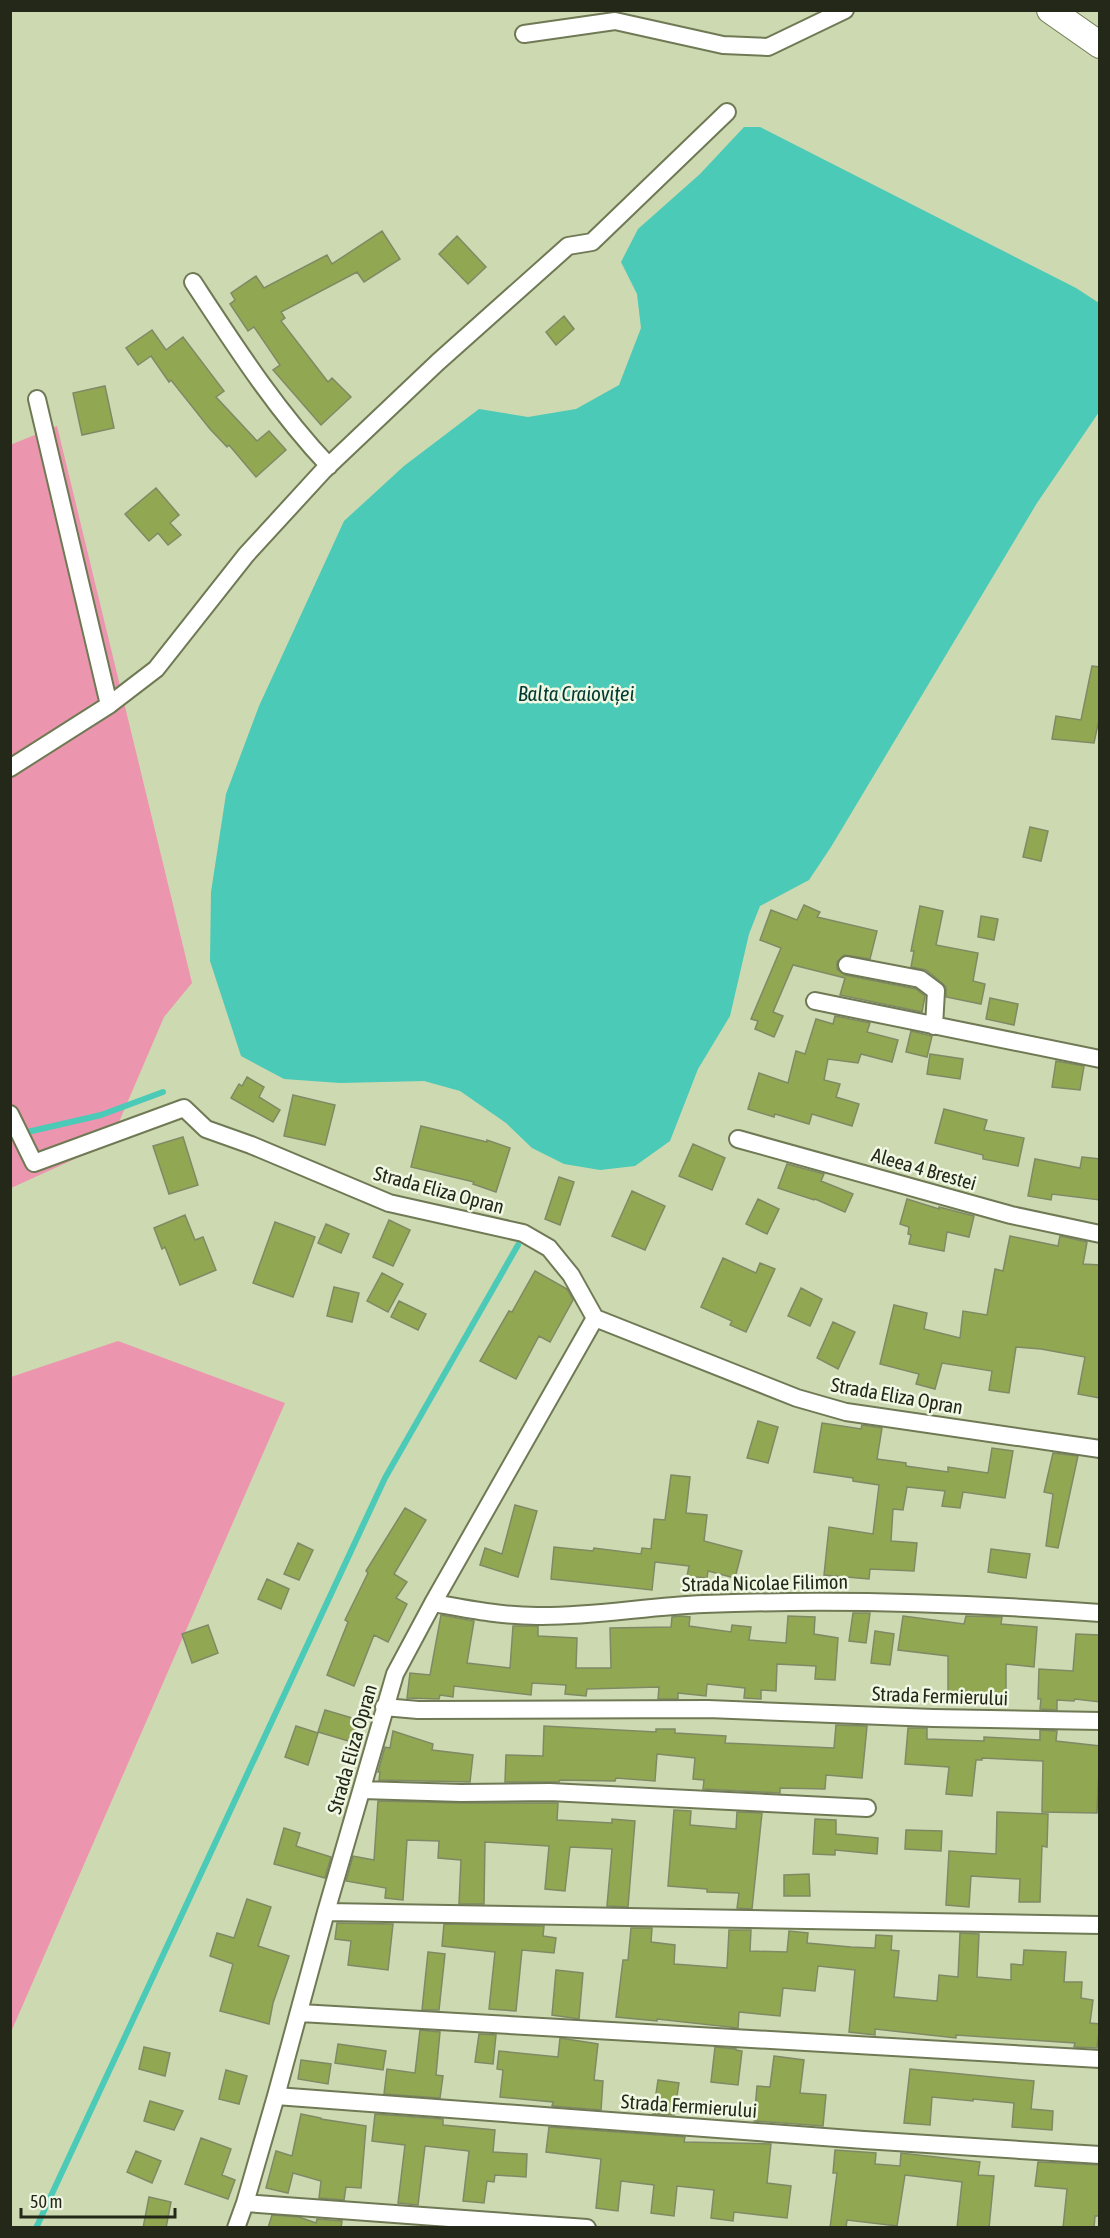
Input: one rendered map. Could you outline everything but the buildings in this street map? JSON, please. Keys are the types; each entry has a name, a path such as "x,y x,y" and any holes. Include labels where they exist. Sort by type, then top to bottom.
{"main road":[{"path":"1050,10 1100,45"}],"street":[{"path":"524,34 615,21 723,45 768,47 845,10"},
{"path":"10,768 109,705 156,669 246,555 329,466 438,362 568,246 592,242 727,112"},
{"path":"194,282 255,376 301,436 329,466"},
{"path":"37,399 109,705"},
{"path":"848,965 920,979 936,991 934,1026"},
{"path":"815,1001 1100,1059"},
{"name":"Strada Eliza Opran","path":"10,1114 33,1163 184,1108 206,1129 251,1145 389,1203 523,1233 549,1248 571,1275 595,1318 797,1398 846,1412 1100,1449"},
{"name":"Aleea 4 Brestei","path":"738,1139 1011,1215 1100,1234"},
{"name":"Strada Eliza Opran","path":"236,2228 300,2013 326,1912 395,1674 595,1318"},
{"name":"Strada Nicolae Filimon","path":"433,1603 536,1617 702,1604 820,1601 1019,1606 1100,1612"},
{"name":"Strada Fermierului","path":"384,1707 418,1710 708,1709 933,1718 1100,1720"},
{"path":"362,1790 461,1793 550,1792 867,1808"},
{"path":"326,1912 1100,1924"},
{"path":"300,2013 1100,2059"},
{"name":"Strada Fermierului","path":"276,2096 864,2140 1100,2155"},
{"path":"245,2203 587,2228"}],"shaded area":[{"path":"57,426 192,983 164,1017 110,1143 11,1188 10,445"},
{"path":"118,1341 285,1403 11,2032 11,1377"}],"water":[{"name":"Balta Craioviței","path":"744,127 760,127 1076,288 1099,303 1099,412 1037,503 809,880 760,906 749,934 730,1016 698,1069 670,1141 635,1166 600,1170 564,1164 532,1148 506,1123 460,1091 424,1081 340,1083 284,1079 241,1056 210,961 211,892 226,794 259,706 344,521 404,466 479,409 528,417 576,409 619,385 641,328 637,294 621,262 638,229 700,174"}],"waterway":[{"path":"23,1133 101,1115 163,1092"},
{"path":"36,2228 385,1478 518,1245"}]}
